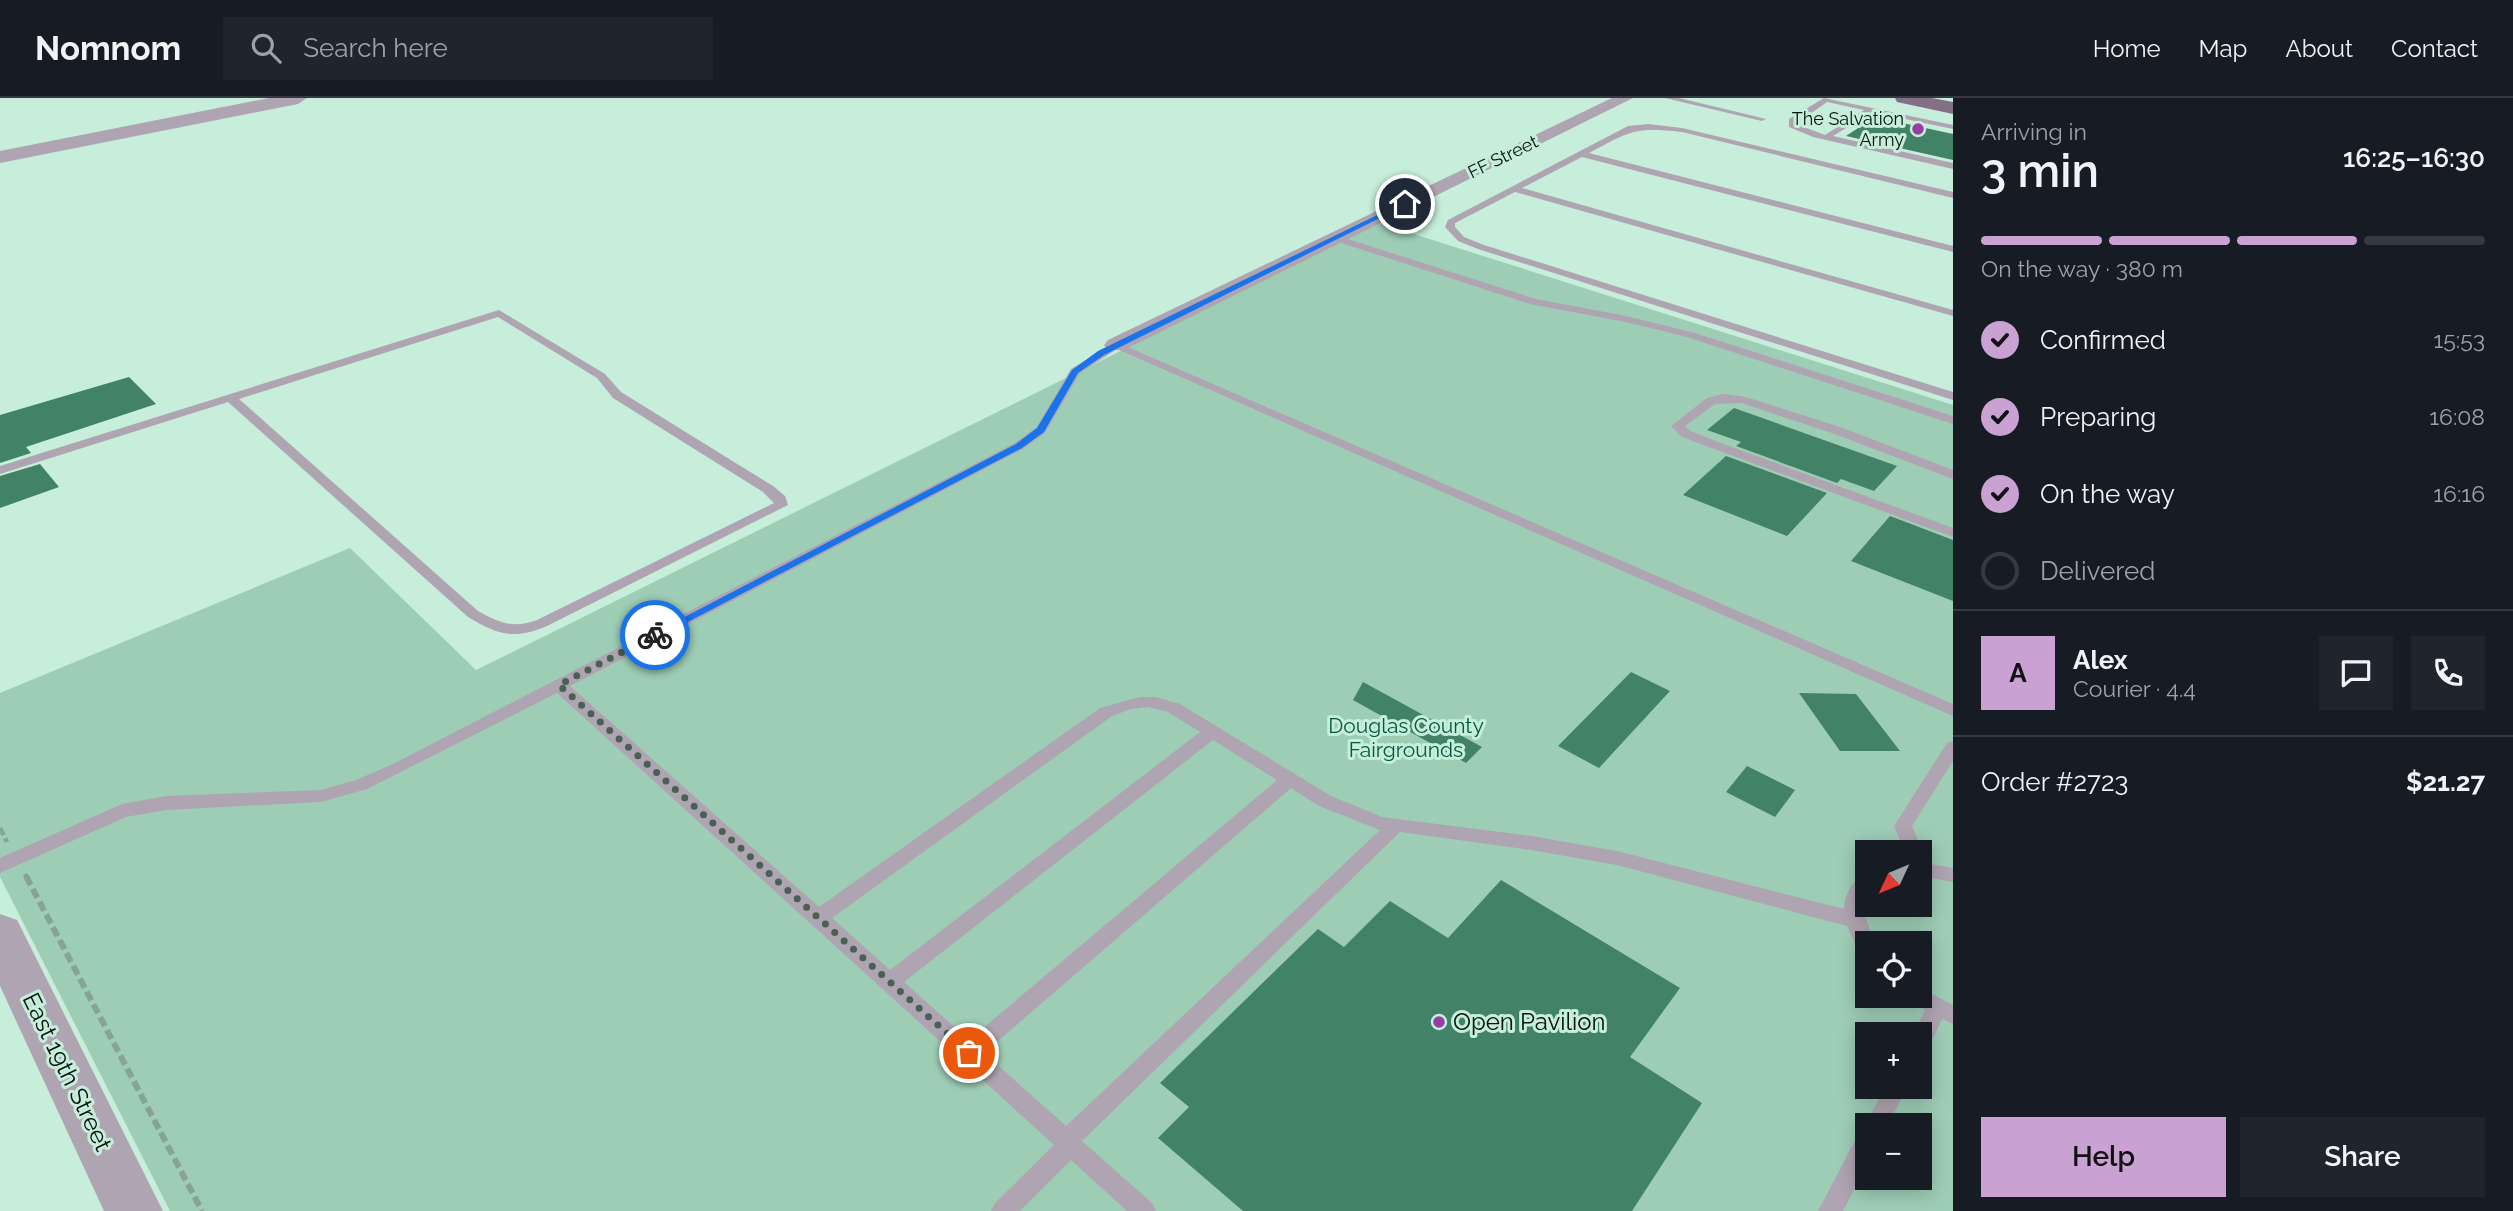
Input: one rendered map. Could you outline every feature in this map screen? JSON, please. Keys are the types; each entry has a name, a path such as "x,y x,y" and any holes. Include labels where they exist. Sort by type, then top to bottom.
{"main road":[{"path":"1904,98 1953,108"},
{"path":"1941,98 1953,100"}],"street":[{"path":"200,117 277,98"},
{"path":"0,160 298,98"},
{"name":"FF Street","path":"1116,345 1625,98"},
{"name":"East 19th Street","path":"0,934 134,1211"}],"lane":[{"path":"1669,98 1762,119"},
{"path":"1953,127 1828,99 1791,123 1796,128 1827,137 1953,166"},
{"path":"1827,137 1870,110"},
{"path":"1953,195 1658,127 1631,128 1451,222 1454,233 1481,247 1953,396"},
{"path":"1582,153 1953,249"},
{"path":"1514,189 1953,313"},
{"path":"1335,237 1534,302 1626,319 1691,335 1953,420"},
{"path":"0,470 499,313 601,376 617,395 768,489 780,499 781,505 533,627 509,632 473,614 231,398"},
{"path":"8,862 121,811 166,803 310,797 361,785 1019,446 1041,430 1074,371 1116,345 1953,710"},
{"path":"1953,475 1836,430 1742,400 1723,398 1711,401 1677,426 1686,434 1953,533"},
{"path":"559,685 1144,1211"},
{"path":"818,918 1106,712 1139,701 1158,701 1325,801 1395,825 1531,843 1617,858 1854,920"},
{"path":"889,982 1213,732"},
{"path":"1909,840 1903,826 1953,747"},
{"path":"969,1053 1290,779"},
{"path":"1003,1211 1068,1143 1395,825"},
{"path":"1932,868 1953,875"},
{"path":"1855,900 1853,903 1857,931"},
{"path":"1932,1028 1945,1012"},
{"path":"1830,1211 1855,1164"}],"path":[{"path":"0,828 8,862 202,1211"}],"green space":[{"name":"Douglas County Fairgrounds","path":"1379,223 1953,405 1953,1211 170,1211 0,877 0,693 350,548 476,670"}],"building":[{"path":"1875,117 1953,134 1953,160 1846,136"},
{"path":"129,377 156,404 26,447 31,453 0,463 0,415"},
{"path":"1734,408 1897,466 1874,491 1841,479 1837,483 1736,446 1741,442 1707,430"},
{"path":"1726,456 1827,493 1787,536 1683,495"},
{"path":"40,464 59,487 0,508 0,476"},
{"path":"1890,516 1953,540 1953,601 1851,561"},
{"path":"1631,672 1670,691 1599,768 1558,746"},
{"path":"1363,682 1482,747 1466,763 1353,700"},
{"path":"1799,693 1856,694 1900,751 1840,751"},
{"path":"1747,766 1795,790 1775,817 1726,792"},
{"name":"Open Pavilion","path":"1501,880 1680,988 1630,1057 1702,1103 1632,1211 1243,1211 1158,1138 1189,1107 1160,1083 1318,929 1344,947 1390,901 1448,938"}],"way so far":[{"path":"655,635 559,685 969,1053"}],"place":[{"name":"The Salvation Army","path":"1918,129"},
{"name":"Open Pavilion","path":"1439,1022"}],"route":[{"path":"655,635 1019,446 1041,430 1074,371 1101,353 1405,204"}]}
